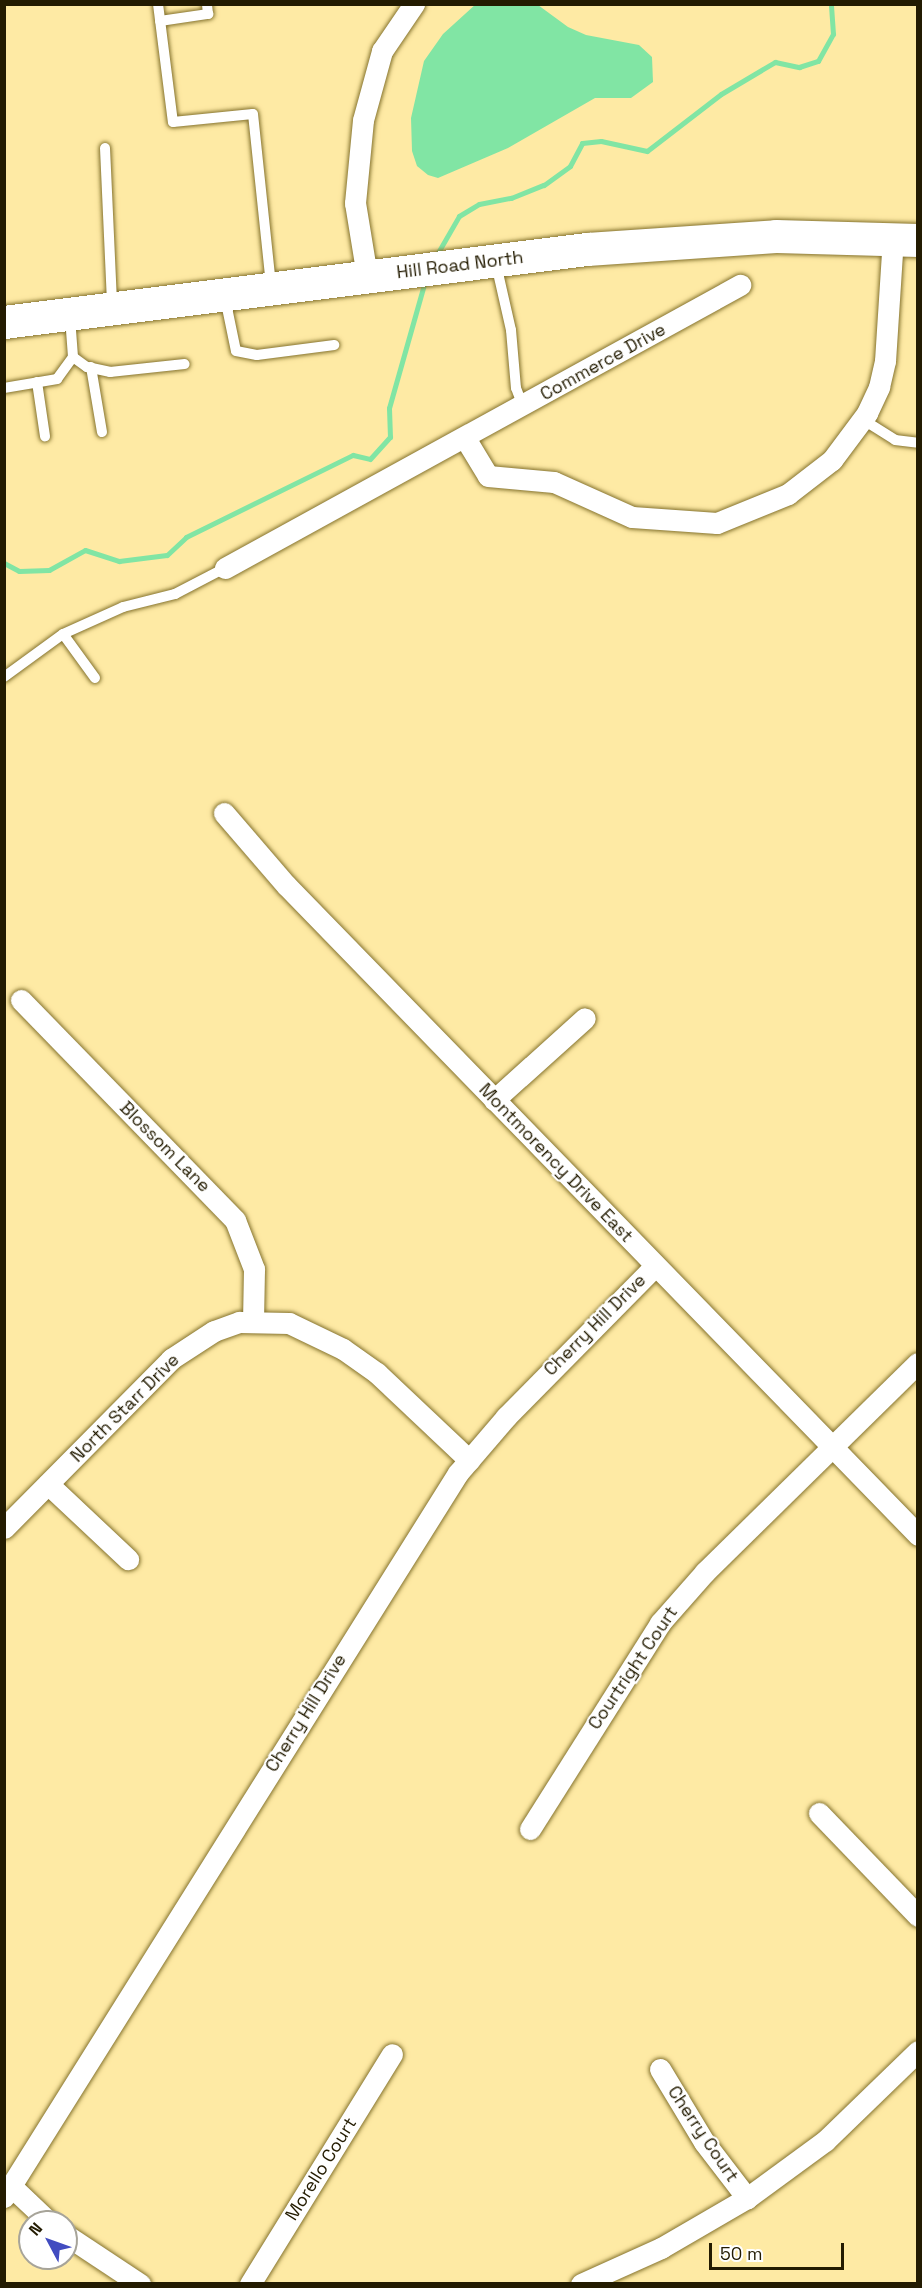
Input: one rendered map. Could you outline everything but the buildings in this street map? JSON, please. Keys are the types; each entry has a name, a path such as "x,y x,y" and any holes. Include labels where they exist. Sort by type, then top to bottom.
{"main road":[{"name":"Hill Road North","path":"4,322 366,276 695,240 905,239"}],"street":[{"path":"366,276 355,203 363,120 382,51 414,4"},
{"path":"465,438 488,476 555,482 632,518 717,523 788,494 832,460 862,419 879,387 905,239"},
{"name":"Commerce Drive","path":"225,568 740,285"},
{"name":"Montmorency Drive East","path":"224,813 286,885 918,1535"},
{"name":"Blossom Lane","path":"21,1000 235,1220 254,1269 252,1321"},
{"path":"495,1100 585,1018"},
{"name":"Cherry Hill Drive","path":"8,2192 424,1522 468,1460 558,1361 655,1266"},
{"name":"North Starr Drive","path":"4,1528 171,1359 214,1330 252,1321 289,1323 343,1349 377,1373 468,1460"},
{"name":"Courtright Court","path":"530,1829 660,1623 705,1572 918,1363"},
{"path":"48,1484 128,1558"},
{"path":"819,1813 918,1916"},
{"path":"581,2283 662,2248 747,2198 825,2141 918,2051"},
{"name":"Morello Court","path":"250,2283 392,2054"},
{"name":"Cherry Court","path":"660,2069 704,2142 747,2198"},
{"path":"8,2192 33,2210"},
{"path":"78,2243 140,2283"}],"lane":[{"path":"158,4 173,122 253,114 271,288"},
{"path":"160,21 208,14 207,4"},
{"path":"105,148 113,308"},
{"path":"481,263 511,330 516,388 523,406"},
{"path":"225,294 236,351 257,355 334,345"},
{"path":"4,388 57,379 73,357 69,314"},
{"path":"73,357 91,367 110,372 185,364"},
{"path":"91,367 102,432"},
{"path":"37,382 45,436"},
{"path":"862,419 895,440 918,443"},
{"path":"4,677 63,634 123,607 175,594 225,568"},
{"path":"63,634 95,678"}],"shaded area":[{"path":"476,4 538,5 568,27 586,35 639,45 652,57 653,82 631,98 595,98 508,148 438,178 428,175 417,166 412,151 411,118 424,61 443,34"}],"waterway":[{"path":"436,256 459,216 479,204 511,198 544,185 570,166 582,143 601,141 647,151 721,94 775,62 799,67 818,61 833,34 831,4"},
{"path":"4,563 19,571 49,570 85,550 119,561 167,555 186,537 353,455 370,459 390,437 389,408 425,281"}]}
